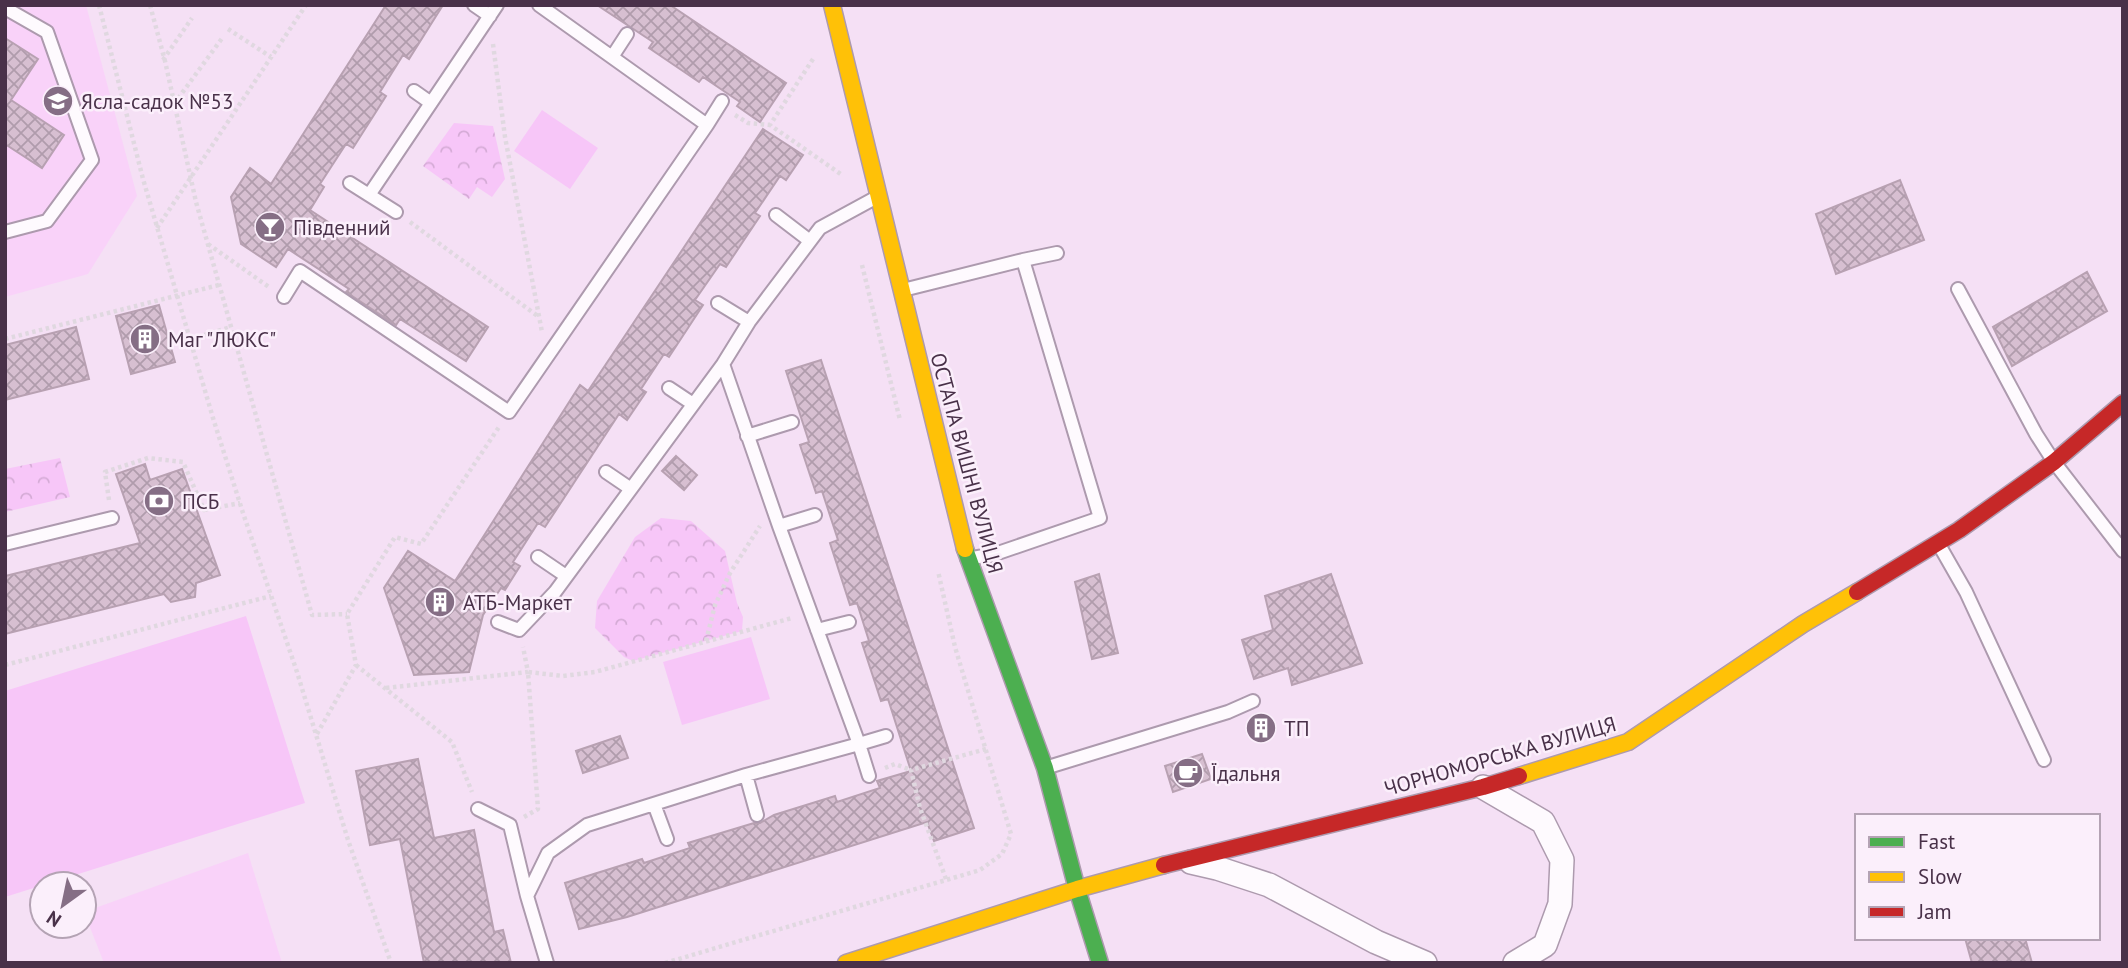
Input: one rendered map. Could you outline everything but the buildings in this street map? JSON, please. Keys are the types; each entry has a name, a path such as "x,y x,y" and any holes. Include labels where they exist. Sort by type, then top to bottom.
{"street":[{"name":"ОСТАПА ВИШНІ ВУЛИЦЯ","path":"832,5 967,559 1045,768 1100,963"},
{"name":"ЧОРНОМОРСЬКА ВУЛИЦЯ","path":"846,963 1077,889 1183,860 1483,787 1628,742 1803,624 1938,543 2054,462 2123,403"},
{"path":"1483,787 1544,822 1562,860 1560,904 1545,945 1515,963"},
{"path":"1183,860 1217,867 1269,886 1376,942 1424,963"}],"lane":[{"path":"369,195 494,10 474,5"},
{"path":"539,5 707,125"},
{"path":"5,8 47,32 92,160 47,221 5,232"},
{"path":"612,57 627,34"},
{"path":"414,91 431,103"},
{"path":"284,298 300,271 509,412 720,104"},
{"path":"351,183 396,212"},
{"path":"498,622 519,630 566,576 820,228 877,197"},
{"path":"776,215 810,241"},
{"path":"901,290 1057,253"},
{"path":"967,559 995,554 1100,518 1023,260"},
{"path":"1958,289 2036,434 2054,462 2123,551"},
{"path":"718,303 749,322"},
{"path":"723,364 869,776"},
{"path":"669,388 693,404"},
{"path":"747,436 792,422"},
{"path":"606,472 631,489"},
{"path":"779,526 815,515"},
{"path":"5,544 112,518"},
{"path":"1938,543 1966,592 2044,760"},
{"path":"538,557 566,576"},
{"path":"817,630 849,622"},
{"path":"1045,768 1227,712 1253,701"},
{"path":"527,896 548,853 587,825 746,775 886,736"},
{"path":"746,775 757,815"},
{"path":"654,804 667,839"},
{"path":"478,809 510,825 547,963"}],"path":[{"path":"99,5 143,179 240,503 348,840 391,963"},
{"path":"150,5 208,244 312,615 347,614"},
{"path":"158,228 306,5"},
{"path":"494,10 505,137 547,356"},
{"path":"163,60 192,18"},
{"path":"228,29 271,57"},
{"path":"174,104 223,37"},
{"path":"811,52 816,72"},
{"path":"770,125 813,60"},
{"path":"720,104 748,123 770,125 842,175"},
{"path":"841,168 850,212"},
{"path":"396,212 540,318"},
{"path":"208,244 284,298"},
{"path":"862,264 901,424"},
{"path":"5,339 219,285"},
{"path":"191,339 231,327"},
{"path":"316,735 356,665 347,614 395,537 421,544 509,412"},
{"path":"112,518 105,472 148,458 183,462 204,510 240,503"},
{"path":"706,640 715,605 730,573 772,508"},
{"path":"664,963 979,870 1002,854 1011,834 955,646 937,569"},
{"path":"5,665 271,596"},
{"path":"385,688 528,673 563,676 595,672 810,614"},
{"path":"510,825 538,809 528,673 519,630"},
{"path":"356,665 452,742 478,809"},
{"path":"869,776 895,764 911,770 986,749"},
{"path":"911,770 920,807 946,879"}],"shaded area":[{"name":"Ясла-садок №53","path":"5,5 86,5 137,196 88,274 5,297"},
{"path":"248,853 282,963 104,963 95,940 98,940 98,907"}],"green space":[{"path":"542,110 598,148 570,189 514,151"},
{"path":"454,123 493,126 505,179 492,197 477,187 469,199 423,166"},
{"path":"60,458 70,497 5,512 5,469"},
{"path":"661,518 691,521 725,551 737,603 743,617 742,631 633,661 624,657 595,628 597,601 635,537"},
{"path":"246,616 305,803 91,870 28,870 28,890 5,897 5,691"},
{"path":"751,637 770,699 682,725 663,662"}],"traffic: fast":[{"path":"965,549 1045,768 1100,963"}],"traffic: slow":[{"path":"832,5 965,549"},
{"path":"1519,776 1628,742 1803,624 1857,592"},
{"path":"846,963 1077,889 1164,865"}],"traffic: jam":[{"path":"1857,592 1959,530 2054,462 2123,403"},
{"path":"1164,865 1519,776"}],"place":[{"name":"Ясла-садок №53","path":"58,101"},
{"name":"Південний","path":"270,227"},
{"name":"Маг \"ЛЮКС\"","path":"145,339"},
{"name":"ПСБ","path":"159,501"},
{"name":"АТБ-Маркет","path":"440,602"},
{"name":"ТП","path":"1261,728"},
{"name":"Їдальня","path":"1188,773"}]}
